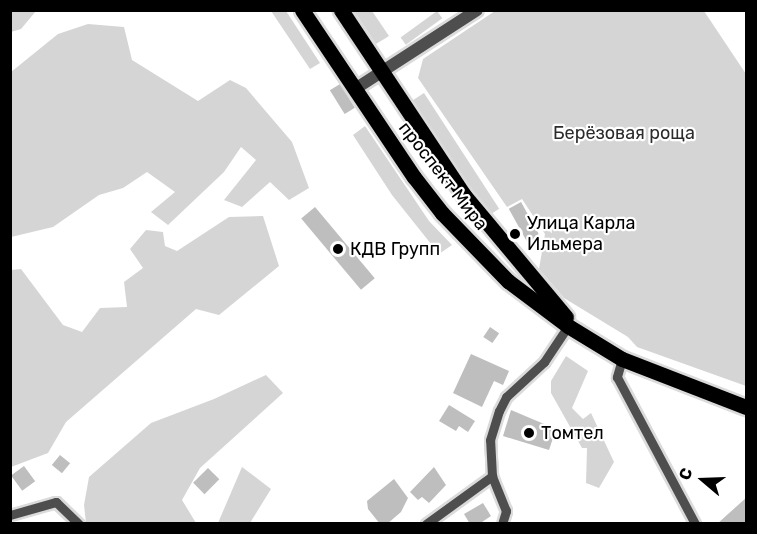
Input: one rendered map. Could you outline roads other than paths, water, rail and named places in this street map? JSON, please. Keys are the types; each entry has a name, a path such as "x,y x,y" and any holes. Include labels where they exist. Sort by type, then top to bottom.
{"main road":[{"name":"проспект Мира","path":"302,10 354,89 442,213 508,281 584,337 622,359 747,407"},
{"name":"проспект Мира","path":"341,10 464,195 584,337"}],"street":[{"path":"354,89 477,10"},
{"path":"502,524 506,511 492,476 490,440 499,411 506,397 544,362 568,326"},
{"path":"622,359 617,377 695,524"},
{"path":"426,524 492,476"},
{"path":"10,515 56,502 79,524"}],"place":[{"name":"Улица Карла Ильмера","path":"515,234"},
{"name":"КДВ Групп","path":"338,249"},
{"name":"Томтел","path":"529,433"}],"park label":[{"name":"Берёзовая роща","path":"624,133"}]}
